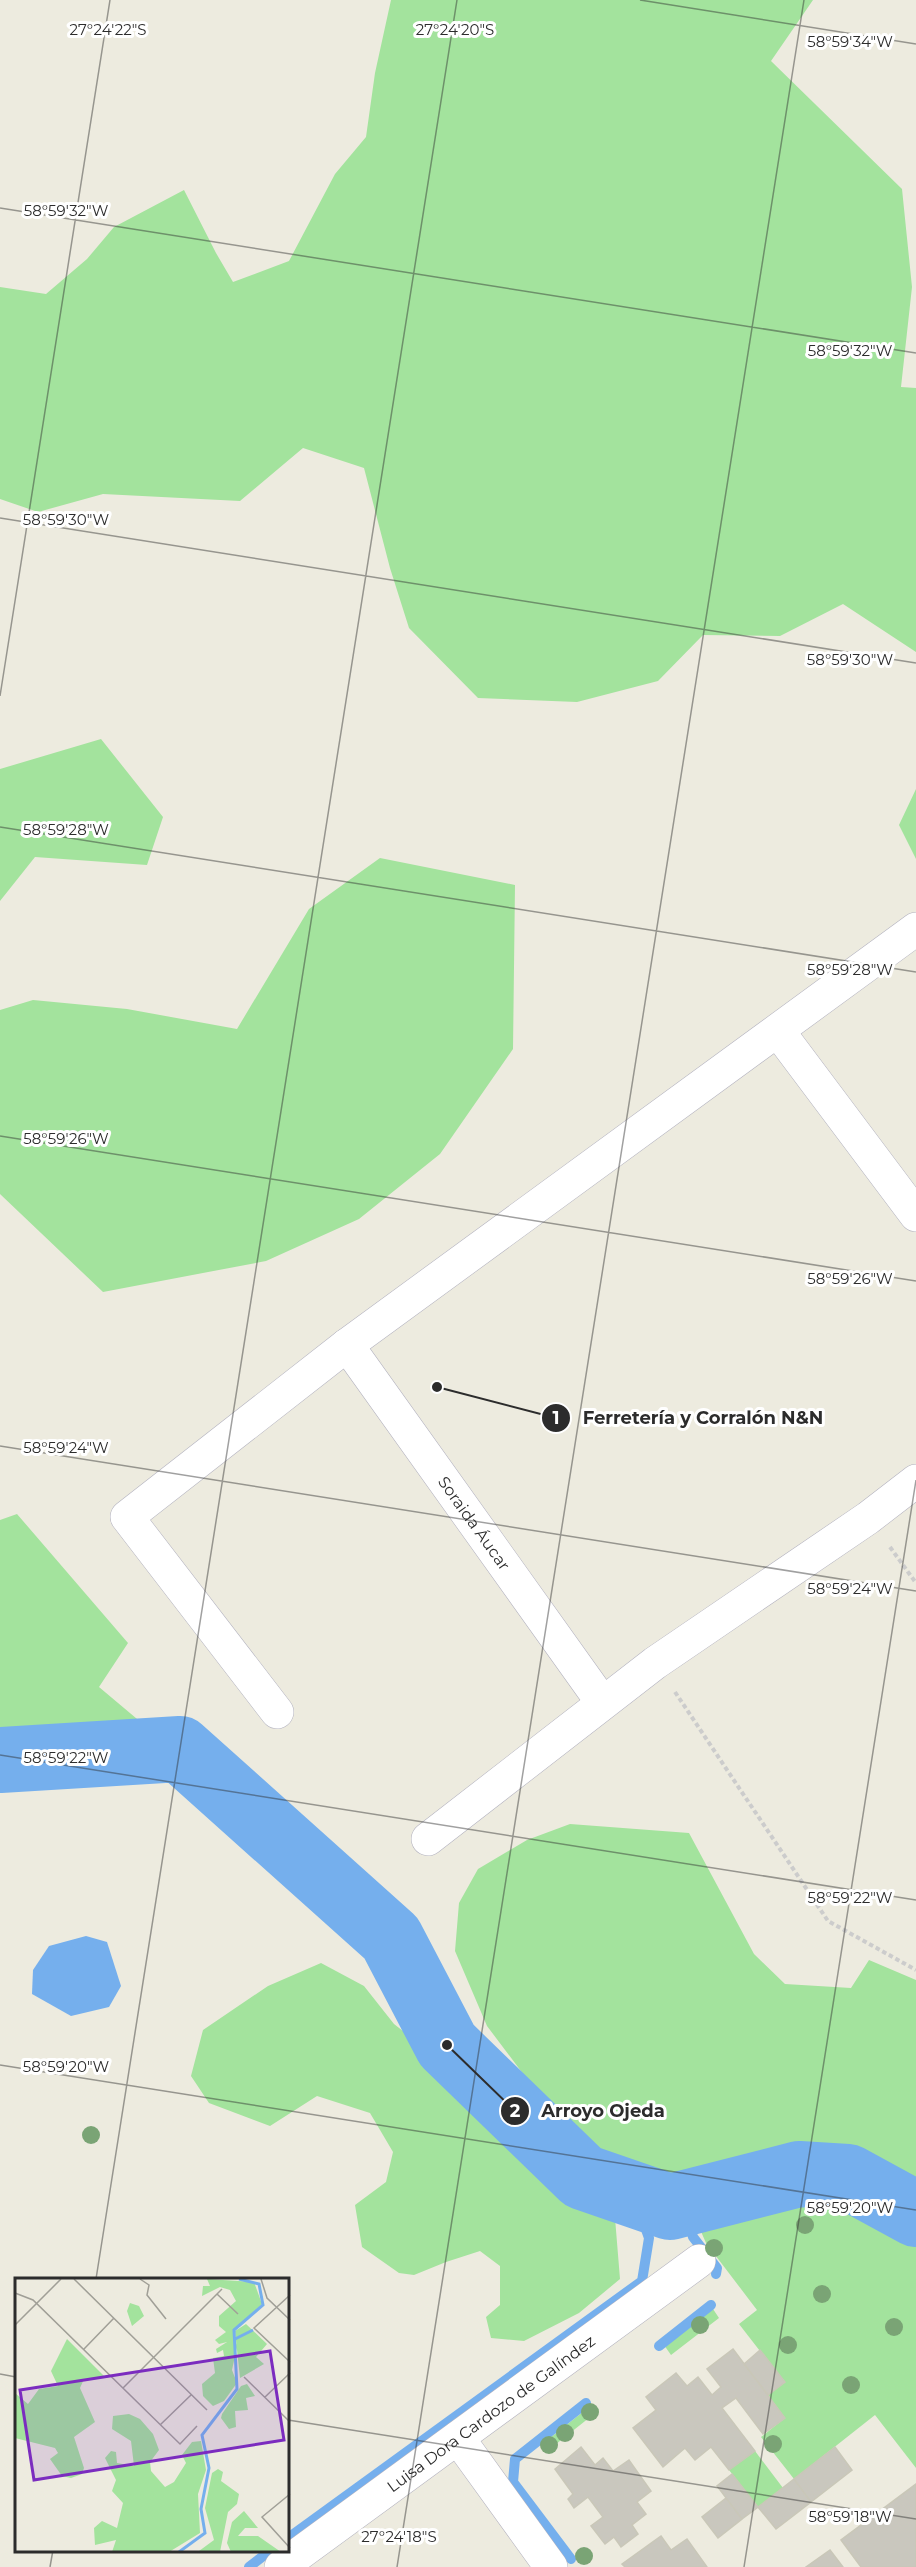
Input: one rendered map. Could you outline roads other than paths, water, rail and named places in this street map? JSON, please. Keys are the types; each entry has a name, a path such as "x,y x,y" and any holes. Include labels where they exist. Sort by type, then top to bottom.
{"street":[{"path":"277,1712 127,1517 347,1345 916,929"},
{"path":"778,1031 916,1215"},
{"name":"Soraida Áucar","path":"347,1345 602,1702"},
{"path":"428,1839 655,1663 868,1518 916,1481"},
{"name":"Luisa Dora Cardozo de Galíndez","path":"281,2567 699,2261"},
{"path":"458,2438 551,2567"}],"water":[{"path":"86,1936 107,1942 121,1986 109,2007 71,2016 32,1994 33,1970 49,1946"}],"waterway":[{"path":"0,1760 180,1749 391,1938 447,2045 583,2177 670,2207 799,2174 848,2177 916,2214"},
{"path":"290,2537 642,2281 649,2238 634,2195"},
{"path":"683,2204 693,2237 717,2268 716,2274"},
{"path":"659,2346 711,2305"},
{"path":"571,2559 513,2482 515,2459 586,2403"},
{"path":"249,2567 268,2552"}],"place":[{"name":"Ferretería y Corralón N&N","path":"437,1387"},
{"name":"Arroyo Ojeda","path":"447,2045"}]}
